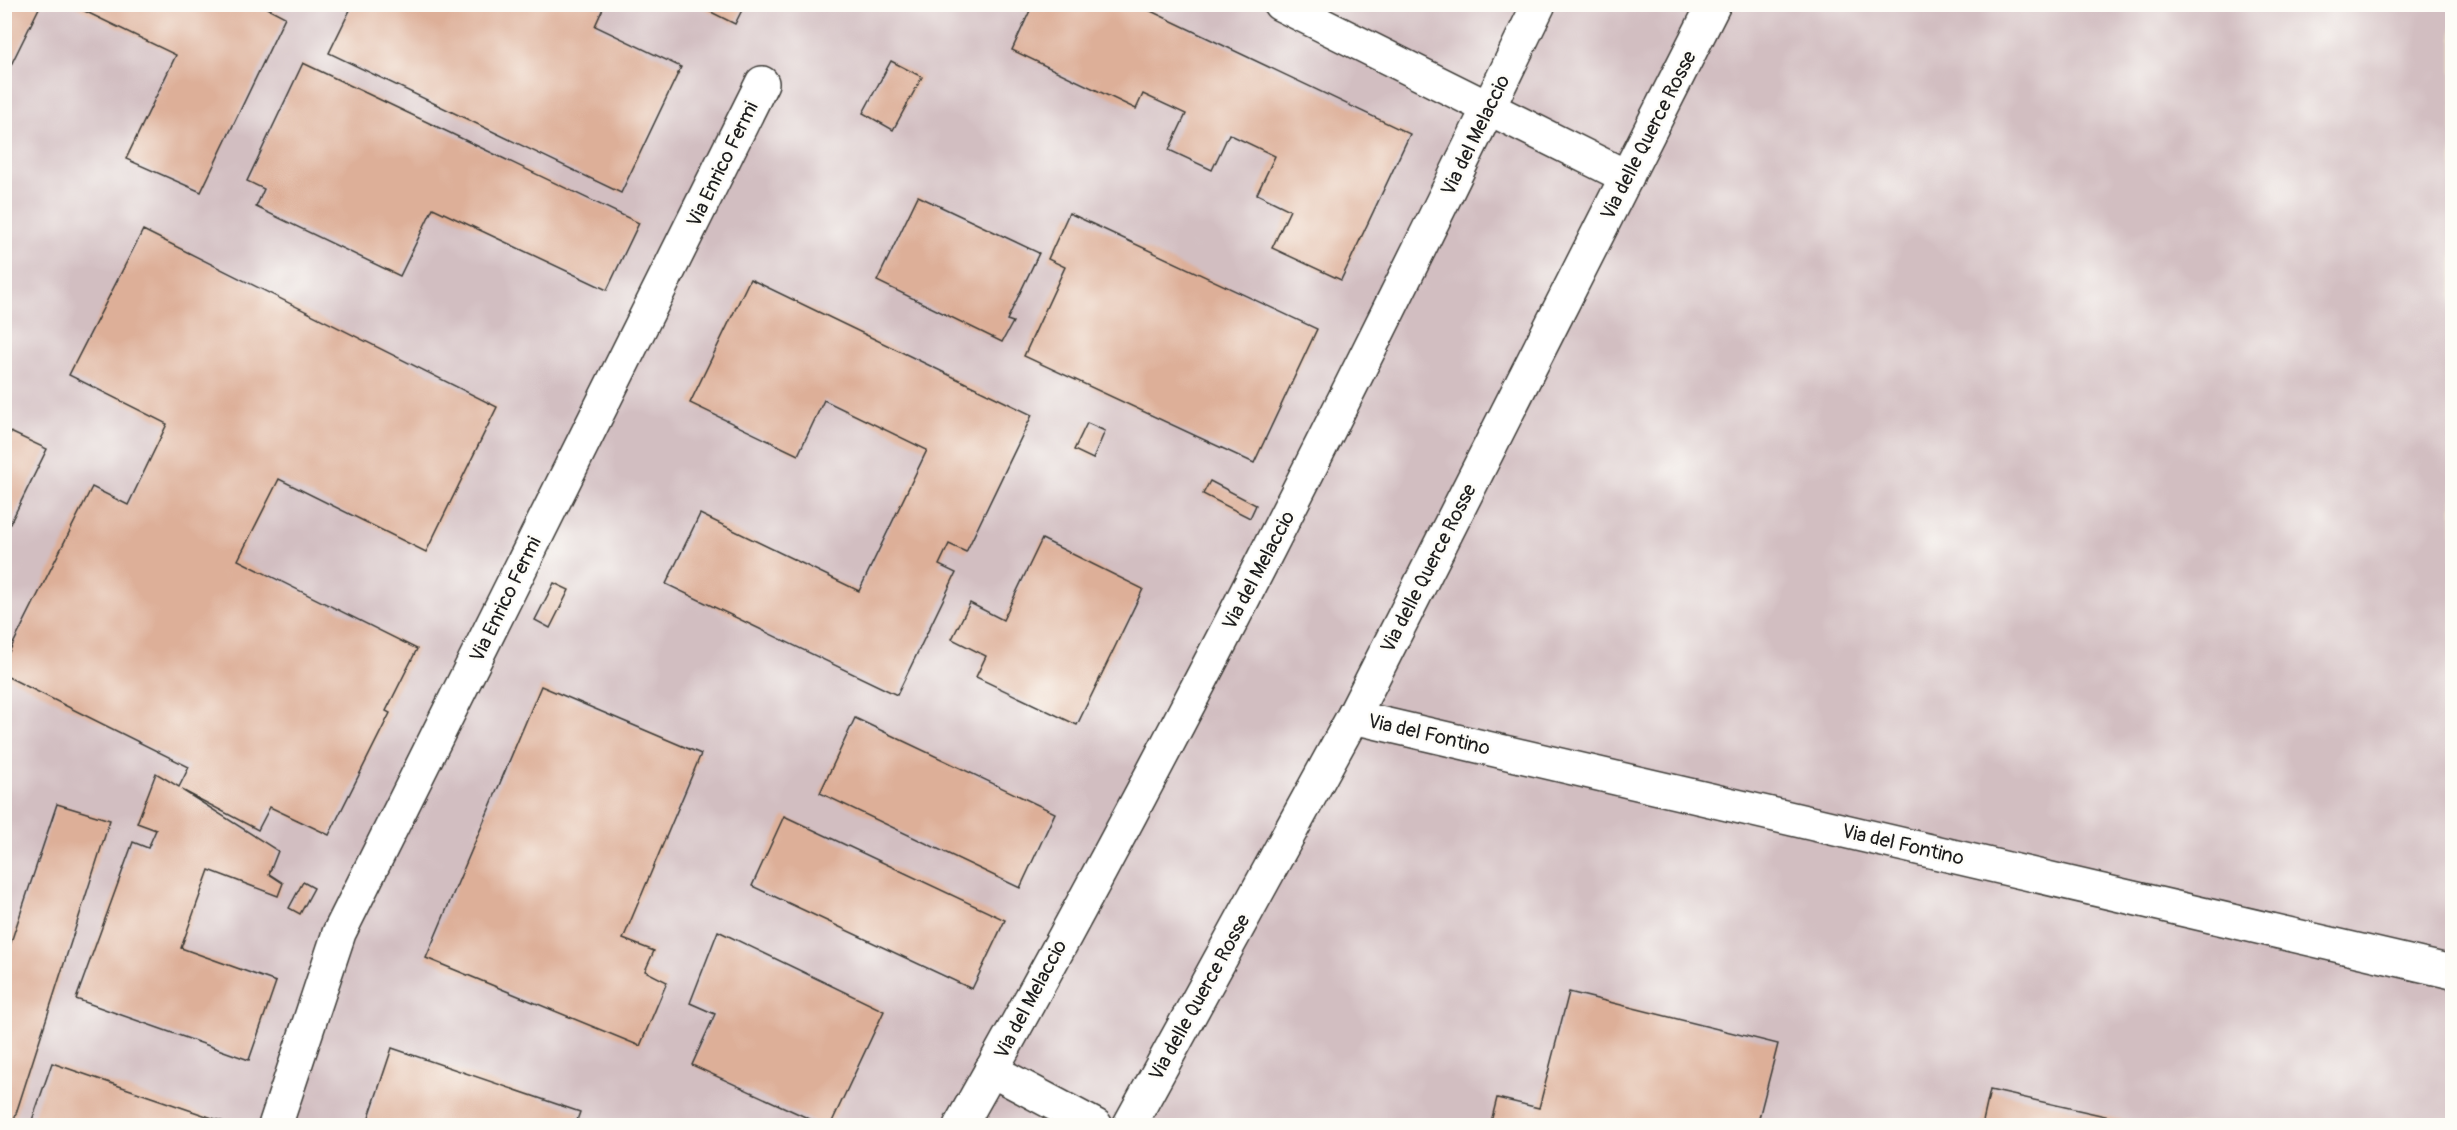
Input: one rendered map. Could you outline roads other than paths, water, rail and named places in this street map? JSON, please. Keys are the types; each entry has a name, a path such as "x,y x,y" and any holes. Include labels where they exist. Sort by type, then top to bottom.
{"street":[{"path":"1280,4 1627,177"},
{"name":"Via del Melaccio","path":"960,1125 1154,769 1308,474 1539,4"},
{"name":"Via delle Querce Rosse","path":"1129,1125 1353,717 1714,4"},
{"name":"Via Enrico Fermi","path":"275,1125 339,933 762,83"},
{"name":"Via del Fontino","path":"1353,717 2452,972"},
{"path":"991,1070 1096,1125"}]}
